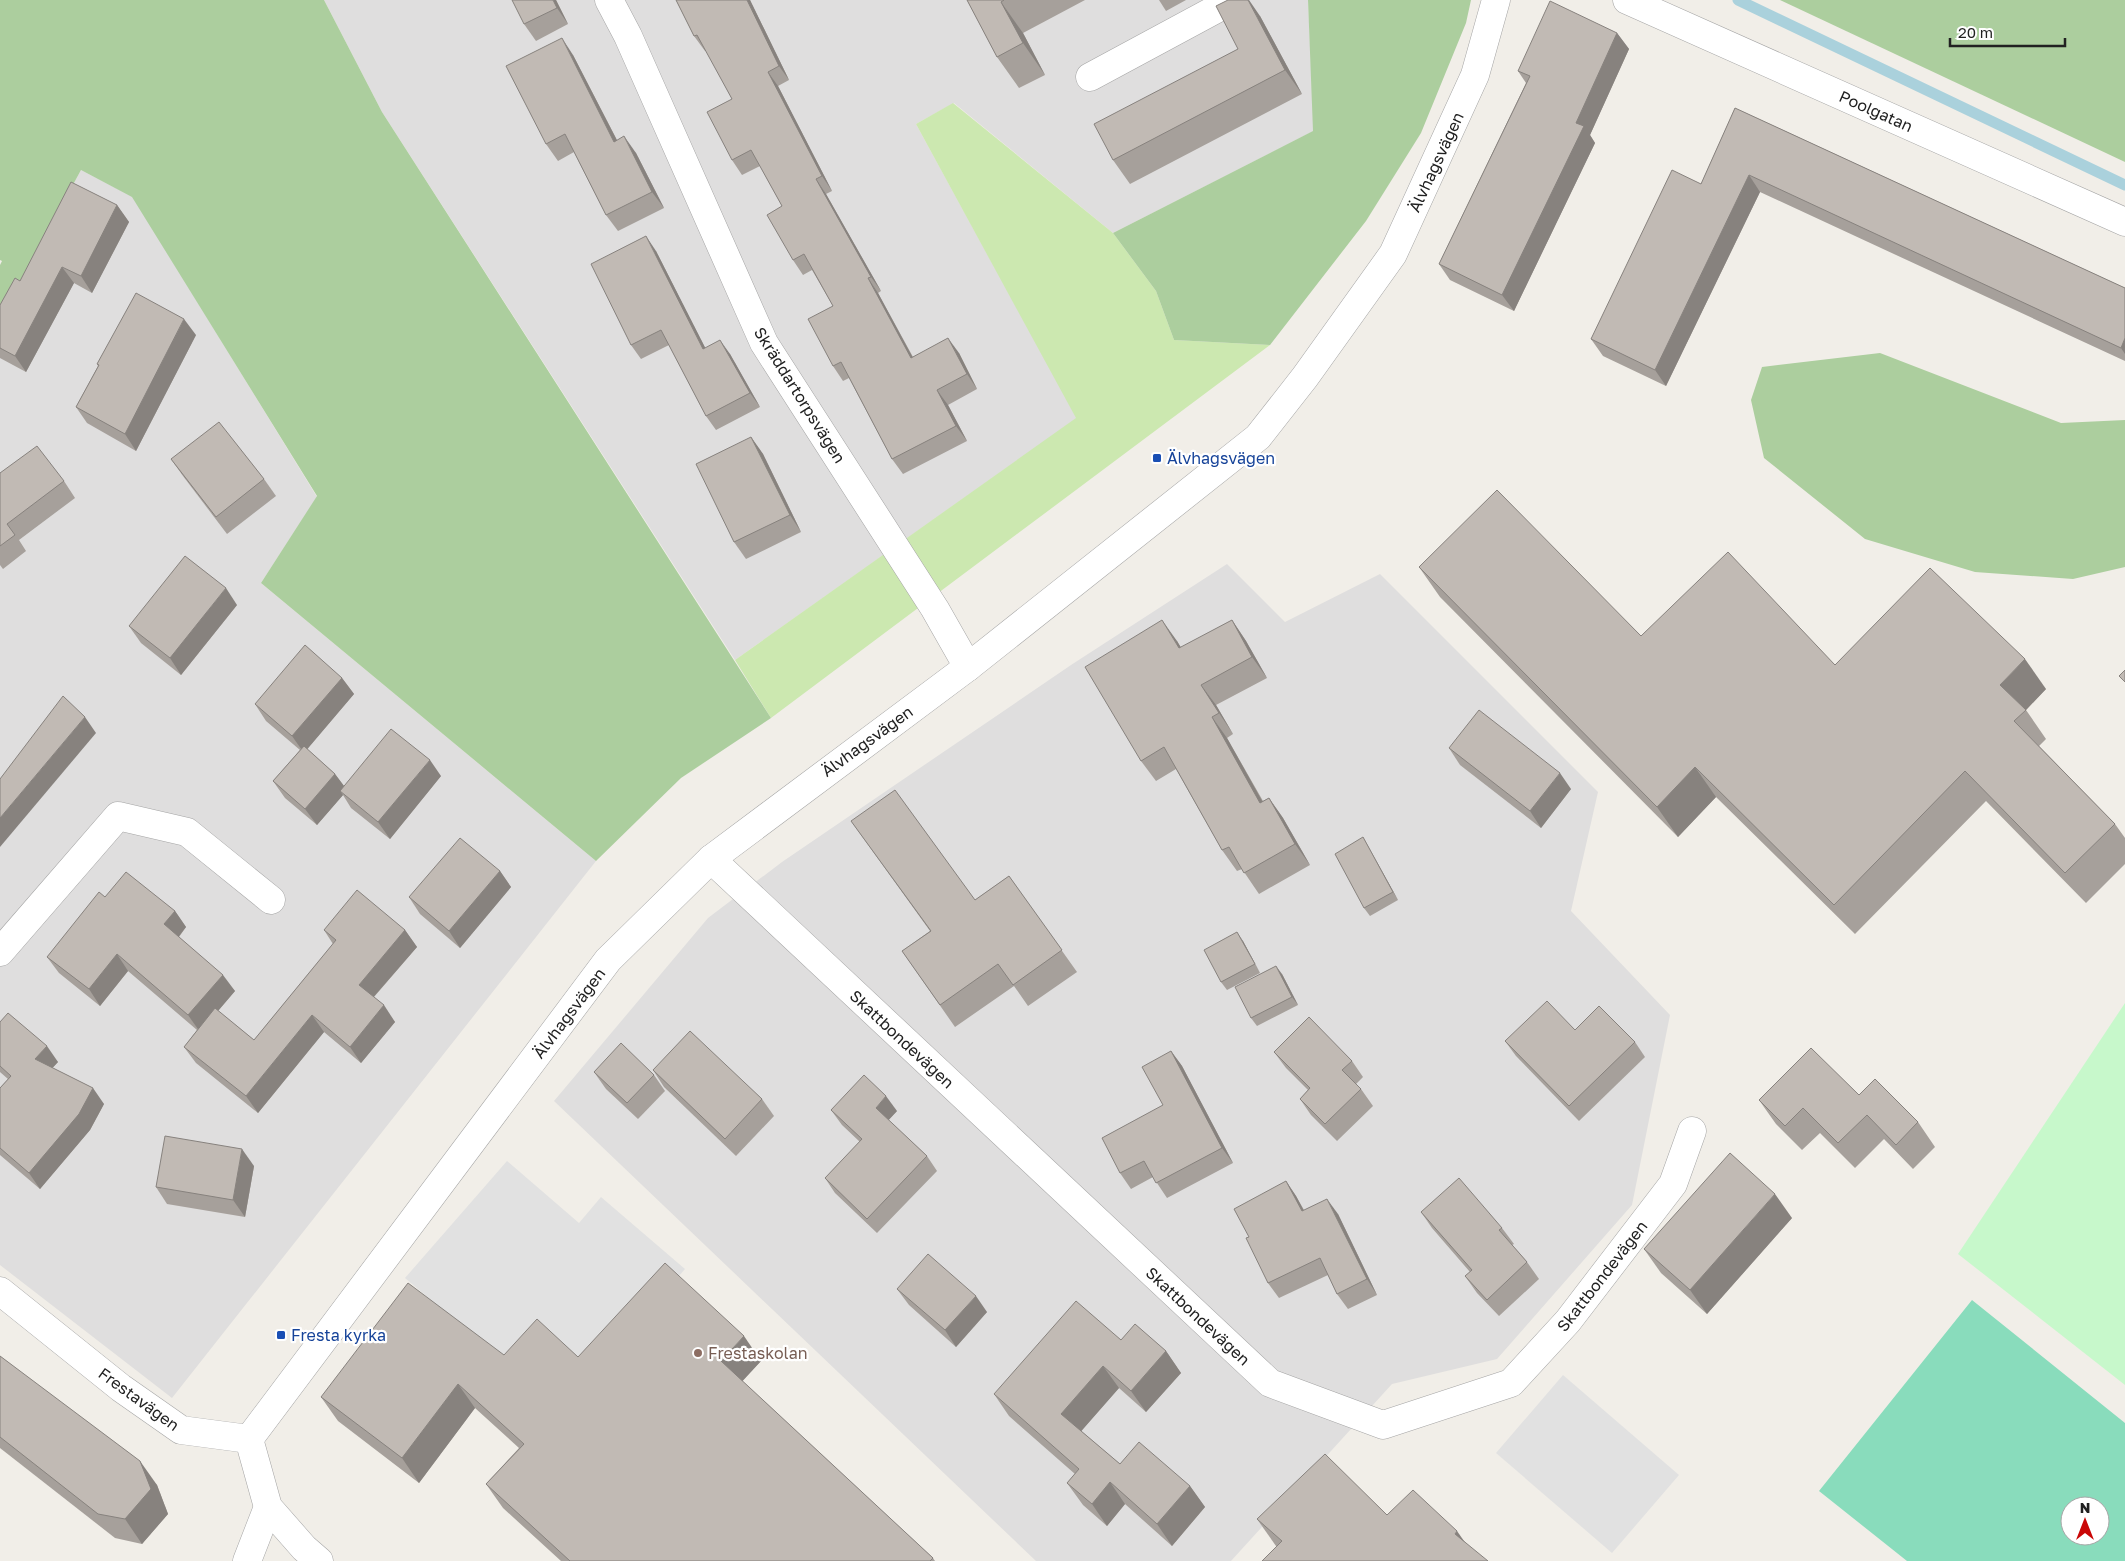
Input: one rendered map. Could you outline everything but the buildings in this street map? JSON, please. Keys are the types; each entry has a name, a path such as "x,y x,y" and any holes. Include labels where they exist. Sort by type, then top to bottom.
{"street":[{"name":"Skräddartorpsvägen","path":"609,0 628,36 764,343 935,609 968,667"},
{"path":"1090,76 1233,0"},
{"name":"Älvhagsvägen","path":"249,1439 608,960 711,859 968,667 1258,437 1306,377 1393,254 1475,75 1496,0"},
{"name":"Poolgatan","path":"1627,0 2125,222"},
{"path":"0,952 118,816 187,832 271,900"},
{"name":"Skattbondevägen","path":"711,859 1270,1383 1383,1425 1511,1383 1568,1321 1673,1184 1692,1131"},
{"name":"Frestavägen","path":"0,1291 120,1388 181,1430 249,1439"},
{"path":"249,1439 268,1507 304,1548 319,1561"},
{"path":"247,1561 268,1507"}],"shaded area":[{"path":"324,0 1308,0 1314,131 1113,233 954,103 916,124 1077,418 735,660 382,112"},
{"path":"81,170 133,197 317,497 261,583 596,861 172,1398 0,1265 0,319"},
{"path":"1227,564 1285,622 1380,574 1598,792 1571,911 1670,1015 1632,1205 1497,1359 1392,1384 1231,1561 1036,1561 554,1101 708,918 782,862 1071,665"},
{"path":"507,1161 579,1223 601,1197 685,1269 596,1372 509,1367 405,1278"},
{"path":"1563,1375 1679,1475 1612,1553 1496,1453"}],"green space":[{"path":"0,0 324,0 382,112 771,718 681,778 596,861 261,583 317,496 132,197 81,170 0,319 0,265 2,261 0,260"},
{"path":"1308,0 1471,0 1466,23 1421,133 1366,221 1270,345 1174,340 1156,291 1113,233 1313,131"},
{"path":"1780,0 2125,0 2125,162"},
{"path":"953,103 1113,233 1156,291 1174,340 1270,345 771,718 735,660 1076,418 916,124"},
{"path":"1880,353 2061,423 2125,420 2125,567 2073,579 1975,572 1865,539 1764,458 1751,400 1762,367"},
{"path":"2125,1003 2125,1385 1958,1254"},
{"path":"1972,1300 2125,1423 2125,1561 1907,1561 1819,1491"}],"waterway":[{"path":"1738,0 2125,185"}],"place":[{"name":"Älvhagsvägen","path":"1157,458"},
{"name":"Fresta kyrka","path":"281,1335"},
{"name":"Frestaskolan","path":"698,1353"}]}
